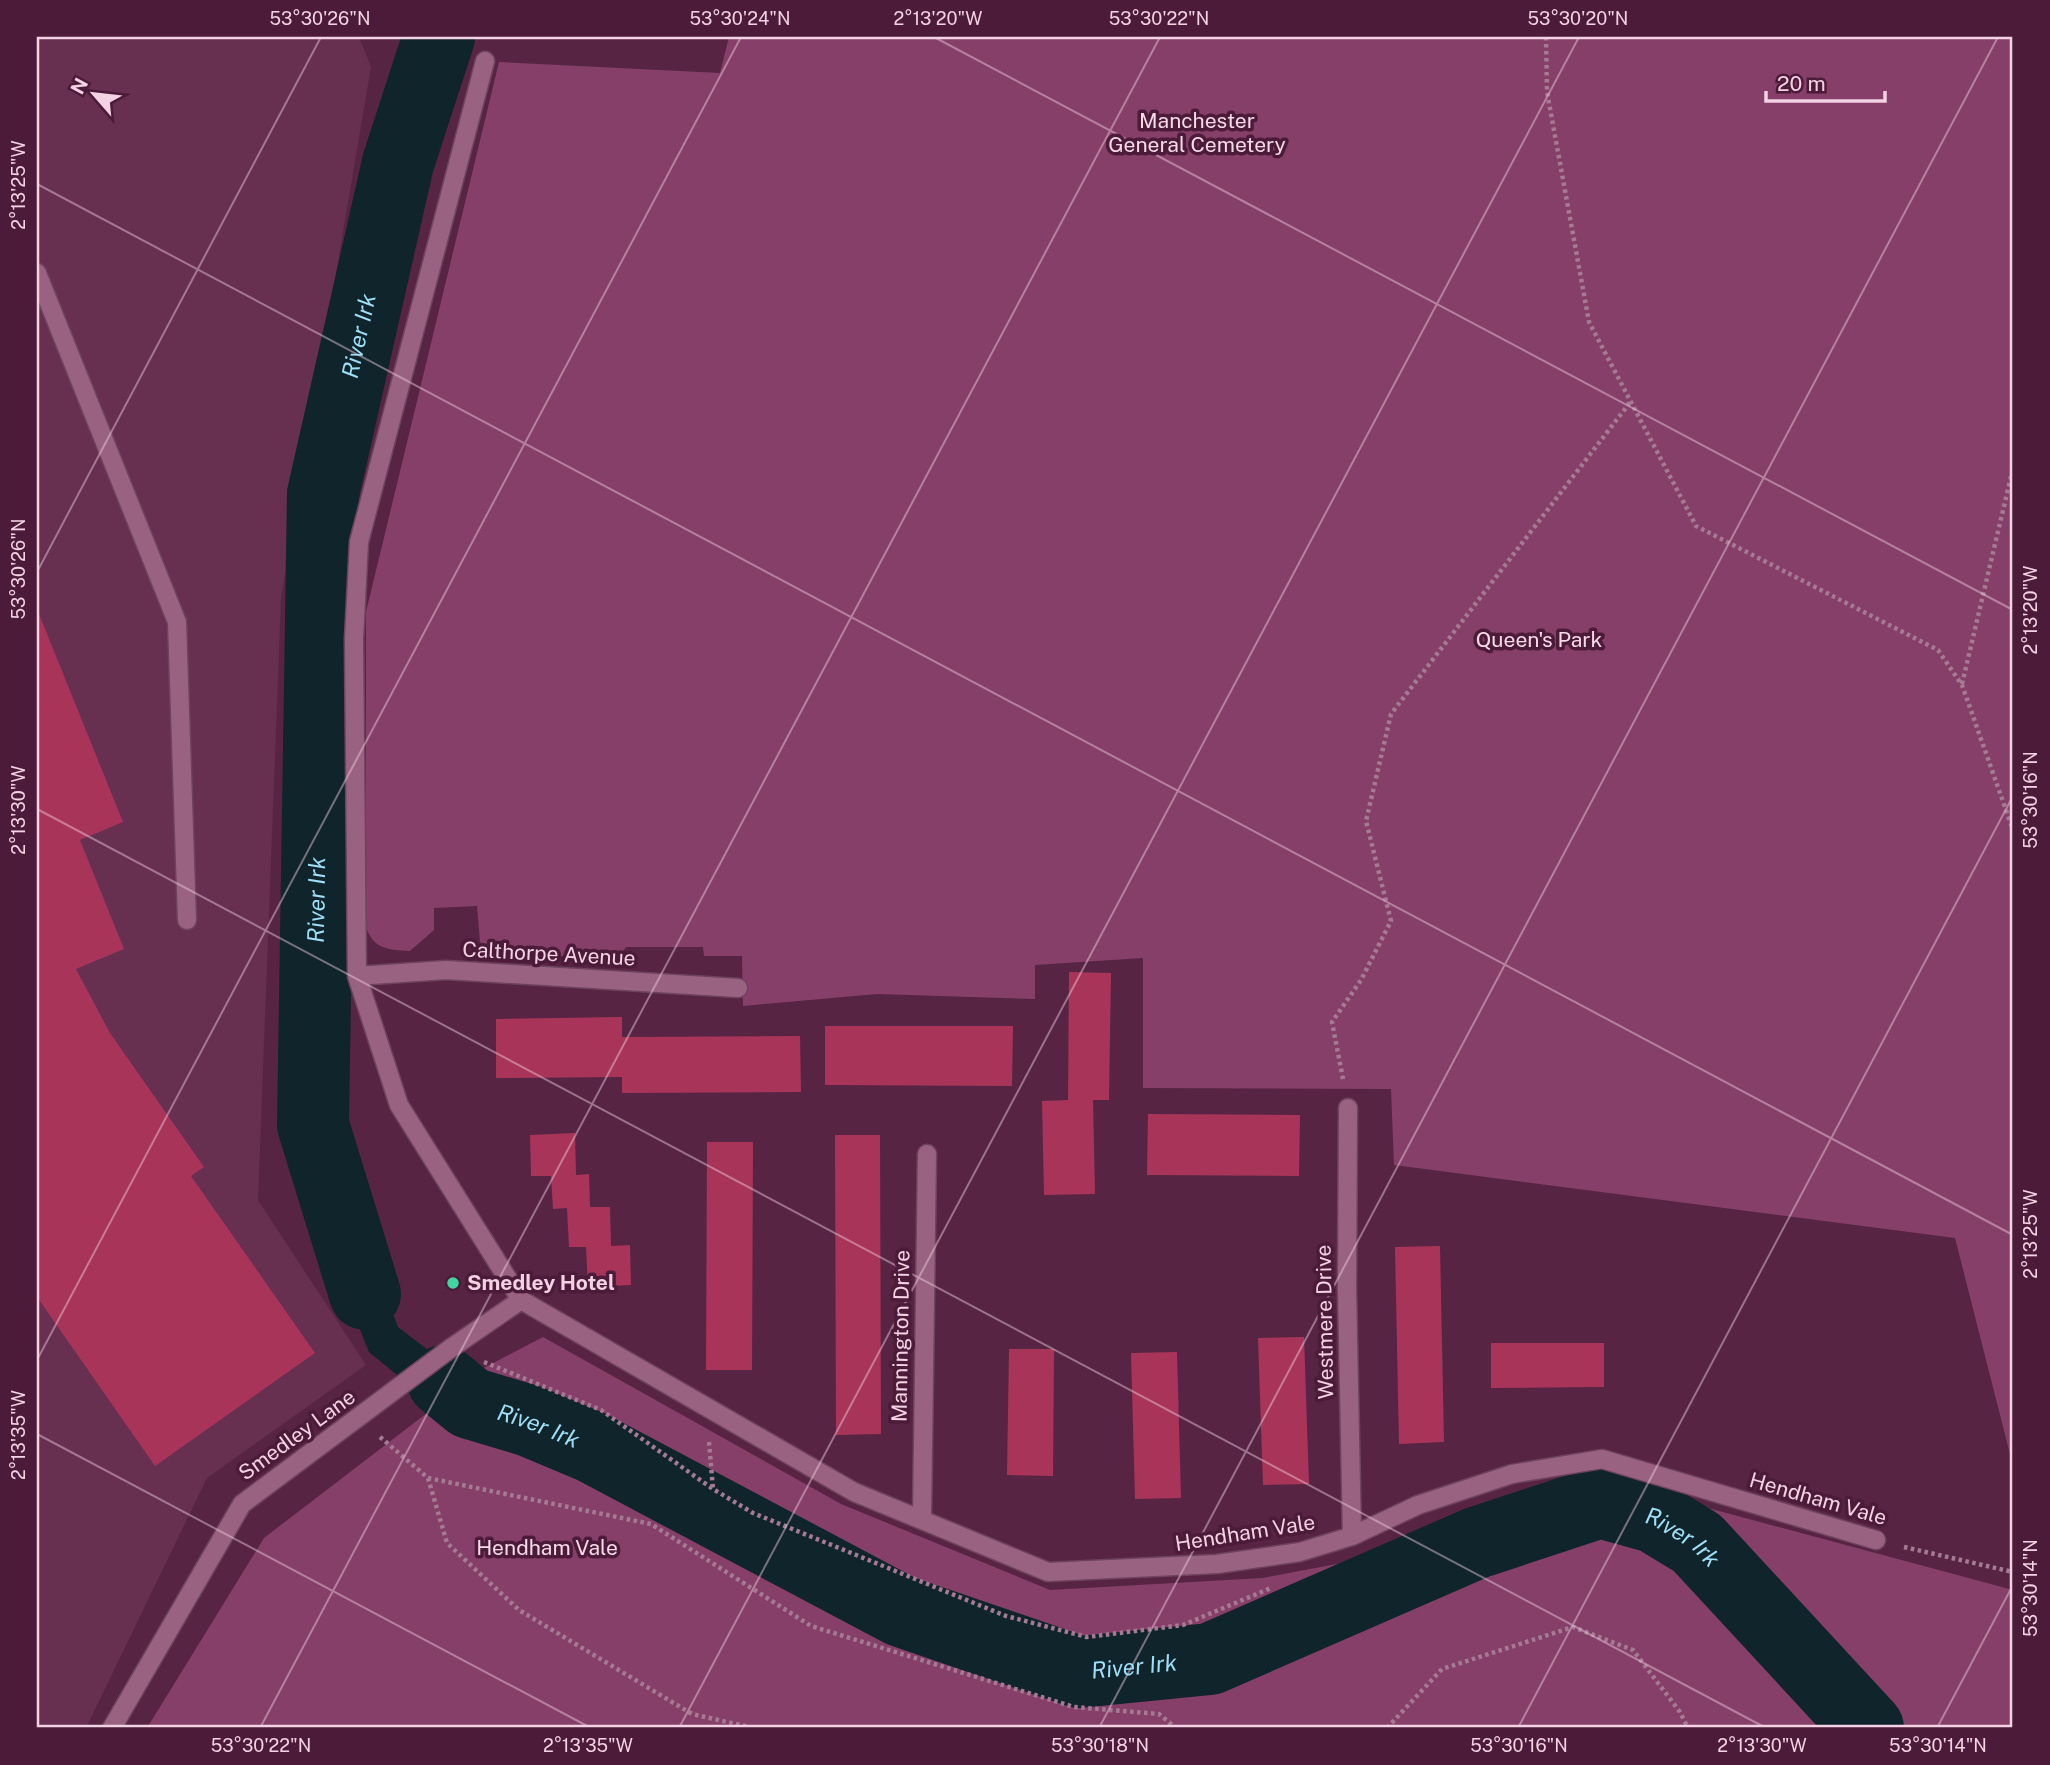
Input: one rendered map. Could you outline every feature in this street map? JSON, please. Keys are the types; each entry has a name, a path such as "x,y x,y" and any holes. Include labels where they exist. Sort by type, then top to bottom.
{"street":[{"path":"485,61 359,541 354,639 357,976 398,1105 521,1300"},
{"path":"37,273 177,622 187,920"},
{"name":"Calthorpe Avenue","path":"357,976 446,970 738,988"},
{"name":"Westmere Drive","path":"1348,1108 1347,1289 1352,1536"},
{"name":"Mannington Drive","path":"922,1518 927,1154"},
{"name":"Smedley Lane","path":"112,1728 242,1504 451,1348 521,1300"},
{"name":"Hendham Vale","path":"521,1300 707,1410 853,1492 922,1518 1048,1572 1217,1564 1300,1552 1352,1536 1418,1505 1512,1474 1602,1459 1876,1540"}],"path":[{"path":"1546,37 1547,92 1589,322 1696,526 1938,650 1962,685 2013,830"},
{"path":"1348,1108 1332,1022 1362,980 1391,921 1366,821 1391,714 1631,401"},
{"path":"1962,685 2013,468"},
{"path":"707,1410 713,1489"},
{"path":"358,1418 428,1478 651,1524 811,1626 1074,1707 1160,1714 1176,1728"},
{"path":"428,1478 447,1543 519,1610 692,1714 754,1728"},
{"name":"Hendham Vale","path":"1876,1540 2013,1572"},
{"path":"1387,1728 1442,1669 1573,1627 1633,1650 1680,1712 1688,1728"}],"shaded area":[{"path":"37,37 359,37 371,67 281,598 258,1200 366,1365 207,1478 86,1728 37,1728"}],"green space":[{"name":"Queen's Park","path":"729,37 2013,37 2013,1466 1955,1238 1394,1165 1391,1089 1143,1088 1143,958 1035,965 1035,999 877,994 743,1006 742,956 704,956 703,947 626,947 620,956 496,956 480,942 477,906 434,908 434,930 410,951 388,949 372,939 366,926 366,612 499,62 720,73"},
{"name":"Hendham Vale","path":"543,1337 841,1504 1050,1590 1262,1578 1678,1500 2013,1590 2013,1728 147,1728 264,1538 427,1413 474,1373"}],"water":[{"path":"344,1196 398,1327 487,1395 544,1405 522,1437 468,1426 447,1416 369,1352 309,1203"}],"building":[{"path":"37,609 123,822 80,840 124,949 76,969 110,1033 204,1167 191,1176 315,1353 155,1466 37,1297"},
{"path":"1069,972 1111,973 1109,1100 1093,1100 1095,1194 1044,1195 1042,1101 1068,1100"},
{"path":"622,1017 622,1037 800,1036 801,1092 622,1093 622,1077 496,1078 496,1019"},
{"path":"825,1026 1013,1026 1012,1086 825,1085"},
{"path":"1148,1114 1300,1115 1299,1176 1147,1175"},
{"path":"575,1133 576,1175 589,1174 590,1207 610,1207 611,1246 630,1245 631,1285 588,1287 586,1247 569,1247 567,1208 553,1209 551,1176 531,1176 530,1135"},
{"path":"835,1135 880,1135 881,1434 836,1435"},
{"path":"707,1142 753,1142 752,1370 706,1370"},
{"path":"1440,1246 1444,1442 1399,1444 1395,1247"},
{"path":"1304,1337 1309,1484 1263,1485 1258,1338"},
{"path":"1491,1343 1604,1343 1604,1387 1491,1388"},
{"path":"1009,1349 1054,1349 1053,1476 1007,1475"},
{"path":"1177,1352 1181,1498 1135,1499 1131,1353"}],"waterway":[{"name":"River Irk","path":"365,1294 313,1125 323,494 398,163 439,37"},
{"name":"River Irk","path":"443,1381 470,1403 530,1421 592,1447 901,1611 1079,1672 1210,1659 1476,1543 1600,1502 1654,1517 1697,1543 1868,1728"}],"place":[{"name":"Smedley Hotel","path":"453,1283"}],"park label":[{"name":"Manchester General Cemetery","path":"1197,133"}]}
